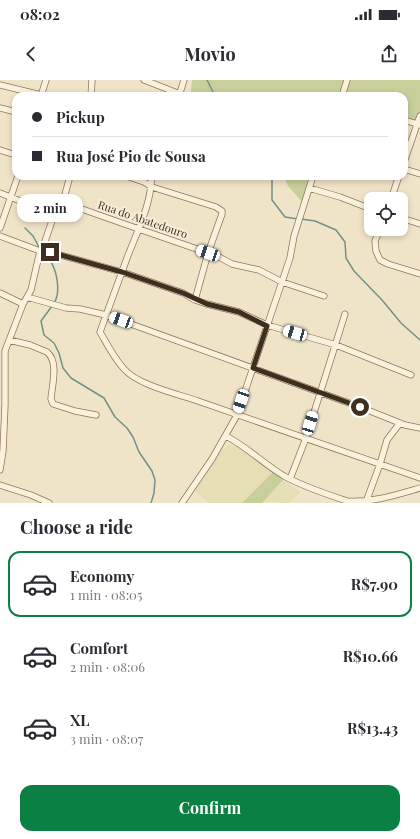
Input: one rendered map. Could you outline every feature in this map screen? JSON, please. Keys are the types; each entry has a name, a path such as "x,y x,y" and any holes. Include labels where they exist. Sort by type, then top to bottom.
{"street":[{"path":"42,92 46,80"},
{"path":"91,92 92,80"},
{"path":"144,80 173,92"},
{"path":"181,92 184,80"},
{"path":"344,92 348,80"},
{"path":"0,85 29,92"},
{"path":"0,108 12,111"},
{"path":"408,152 419,125 420,116"},
{"path":"408,121 419,125"},
{"path":"0,150 12,154"},
{"path":"408,170 420,174"},
{"path":"0,228 16,180"},
{"path":"0,470 3,451 2,350 9,340 27,297 41,250 55,212 63,202 69,180"},
{"path":"138,180 152,187 216,207 222,211 208,253 195,300"},
{"path":"151,180 152,187 138,230 100,332 124,369 135,378 162,390 198,400 236,415 420,478"},
{"path":"182,503 212,459 226,436 236,415 290,258 294,236 312,180"},
{"path":"393,192 398,180"},
{"path":"309,188 340,197 364,206"},
{"path":"0,194 28,204 49,214 55,212"},
{"name":"Rua do Abatedouro","path":"63,202 116,220 138,230 219,257 232,264 259,270 282,282 324,296"},
{"path":"408,220 420,224"},
{"path":"0,236 41,250 122,272 183,293 195,300 239,312 267,326 336,345 411,375"},
{"path":"377,236 375,241 376,250 380,260 420,274"},
{"path":"0,293 23,304"},
{"path":"27,297 66,308 80,309 106,315 400,423 420,428"},
{"path":"290,479 306,438 345,314"},
{"path":"9,340 30,345 47,352 51,356 54,365 51,399 53,404 96,415"},
{"path":"366,502 387,440 400,423"},
{"path":"226,436 239,443 290,479 347,501 366,502 399,495 420,488"},
{"path":"0,485 49,503"}],"shaded area":[{"path":"229,445 240,447 273,472 242,503 209,503 195,491 223,449"},
{"path":"283,480 300,492 290,503 261,502"}],"green space":[{"path":"192,80 420,80 420,118 419,123 408,119 408,92 346,92 341,90 340,92 191,92"},
{"path":"286,180 311,180 303,203 288,186"},
{"path":"273,472 283,480 262,503 242,503"}],"waterway":[{"path":"207,80 213,92"},
{"path":"272,180 272,200 285,217 298,219"},
{"path":"301,219 315,221 336,230 345,242 346,258 354,271 382,300 401,323 420,340"},
{"path":"25,228 33,236 40,249"},
{"path":"42,252 51,262 55,271 58,288 54,303"},
{"path":"52,306 41,321 44,335 54,343 59,353 63,368 71,378 104,398 115,417 127,428 133,437 139,452 152,471 155,480 154,493 151,503"}],"route":[{"path":"50,252 122,272 183,293 195,300 231,309 249,316 267,326 253,368 360,407"}]}
